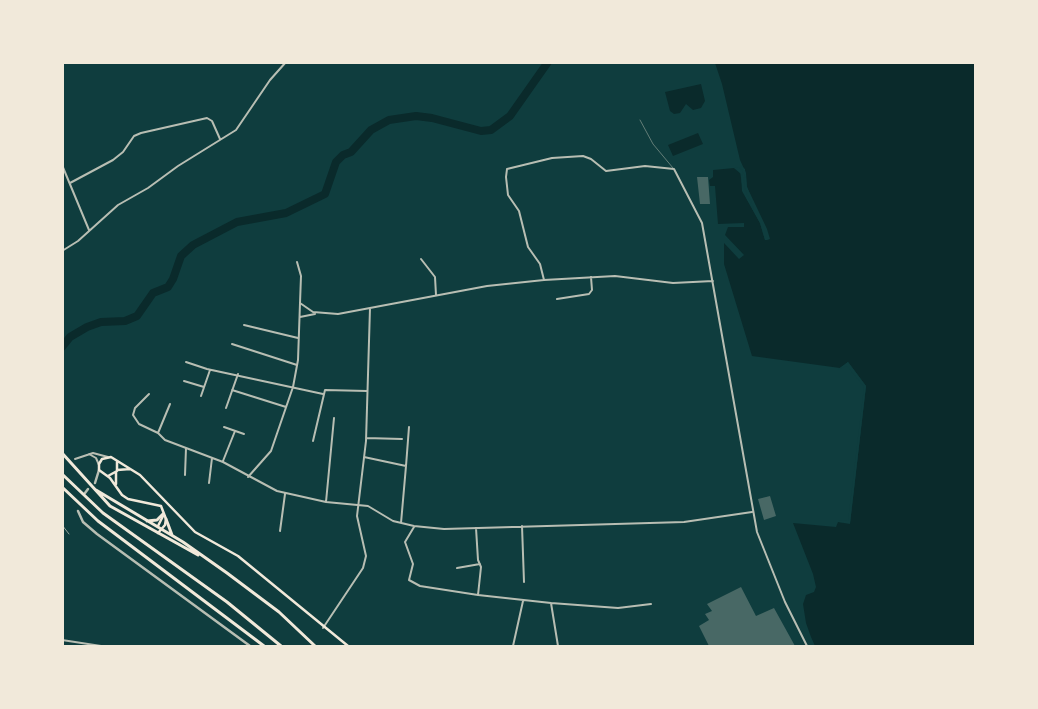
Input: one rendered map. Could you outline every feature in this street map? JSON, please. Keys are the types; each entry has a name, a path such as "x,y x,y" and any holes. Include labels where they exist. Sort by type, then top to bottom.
{"main road":[{"path":"62,453 115,510 207,560"},
{"path":"174,538 169,530 163,511 157,504 125,498 99,468 102,459 108,457 130,468 146,480 195,532 238,556 323,628 348,646"},
{"path":"116,461 117,488"},
{"path":"106,476 130,468"},
{"path":"62,474 103,513 227,602 281,646"},
{"path":"62,487 98,521 264,646"},
{"path":"96,490 207,560 279,612 315,646"},
{"path":"145,521 157,520 163,511"},
{"path":"156,533 163,511"},
{"path":"156,533 161,530 166,519"}],"street":[{"path":"62,251 78,241 118,205 148,188 178,166 238,128 270,80 286,62"},
{"path":"70,184 113,160 123,152 134,136 141,133 207,118 212,121 220,140"},
{"path":"544,280 540,264 528,247 519,211 508,195 506,177 508,169 552,158 573,156 591,159 606,171 644,166 674,169 702,223 752,512 765,555 790,614 807,646"},
{"path":"62,165 89,230"},
{"path":"421,259 435,277 436,295"},
{"path":"248,477 270,454 294,387 297,365 301,276 298,262"},
{"path":"299,317 317,313 338,314 487,286 544,280 615,276 673,283 713,281"},
{"path":"557,299 589,294 592,290 591,277"},
{"path":"300,303 317,313"},
{"path":"323,628 363,568 365,559 365,546 357,520 366,438 370,308"},
{"path":"244,325 298,338"},
{"path":"232,344 297,365"},
{"path":"186,362 210,370 238,374 323,394"},
{"path":"201,396 210,370"},
{"path":"226,408 238,374"},
{"path":"184,381 204,388"},
{"path":"313,441 323,394 326,389 367,391"},
{"path":"232,390 286,407"},
{"path":"148,394 135,408 133,415 143,427 158,433 165,440 222,462 267,488 285,494 326,502 372,507 387,518 414,526 432,529 684,522 752,512"},
{"path":"158,433 170,404"},
{"path":"326,502 334,418"},
{"path":"224,427 244,434"},
{"path":"400,523 408,428"},
{"path":"222,462 235,431"},
{"path":"366,438 402,440"},
{"path":"185,475 186,448"},
{"path":"75,459 87,453 98,453 108,457"},
{"path":"87,453 96,458 99,468 95,482 106,476"},
{"path":"364,457 406,466"},
{"path":"209,483 212,458"},
{"path":"85,493 88,489"},
{"path":"280,531 285,494"},
{"path":"78,511 83,522 97,534 250,646"},
{"path":"414,526 405,542 413,564 409,580 420,586 551,603 618,608 651,604"},
{"path":"522,526 524,582"},
{"path":"476,528 480,564 478,595"},
{"path":"457,568 480,564"},
{"path":"513,646 523,600"},
{"path":"551,603 558,646"},
{"path":"62,640 101,646"}],"lane":[{"path":"640,120 650,139 674,169"}],"water":[{"path":"715,63 975,63 975,646 815,646 806,623 803,604 806,595 814,592 816,587 813,574 793,523 836,527 838,522 850,523 866,386 848,362 840,368 752,356 724,264 724,243 739,259 744,255 725,235 728,227 744,227 744,223 718,224 715,186 710,186 709,180 713,177 713,170 734,168 740,171 743,192 760,223 765,240 769,239 747,187 746,173 740,160 722,84"},
{"path":"701,84 705,101 701,108 693,110 686,104 680,113 674,114 670,111 665,92"},
{"path":"698,133 703,144 673,156 668,145"}],"pier":[{"path":"740,165 745,169 747,187 770,239 765,240 760,223 742,191 741,174 734,168 739,167 742,171 745,190 755,211 745,188 744,174"},
{"path":"848,362 866,386 850,524 838,522 838,520 848,521 864,387 847,366 837,370"}],"building":[{"path":"697,177 708,177 710,204 700,204"},
{"path":"770,496 776,516 764,520 758,499"},
{"path":"741,587 756,616 774,608 795,646 709,646 699,626 709,620 705,614 712,611 707,604"}],"waterway":[{"path":"62,347 70,337 87,327 101,322 125,321 137,316 153,293 168,287 173,279 181,256 193,245 237,222 286,213 325,194 336,162 343,155 351,152 371,130 389,120 416,116 432,118 481,131 491,130 510,116 548,62"}],"railway":[{"path":"62,525 69,534"}]}
